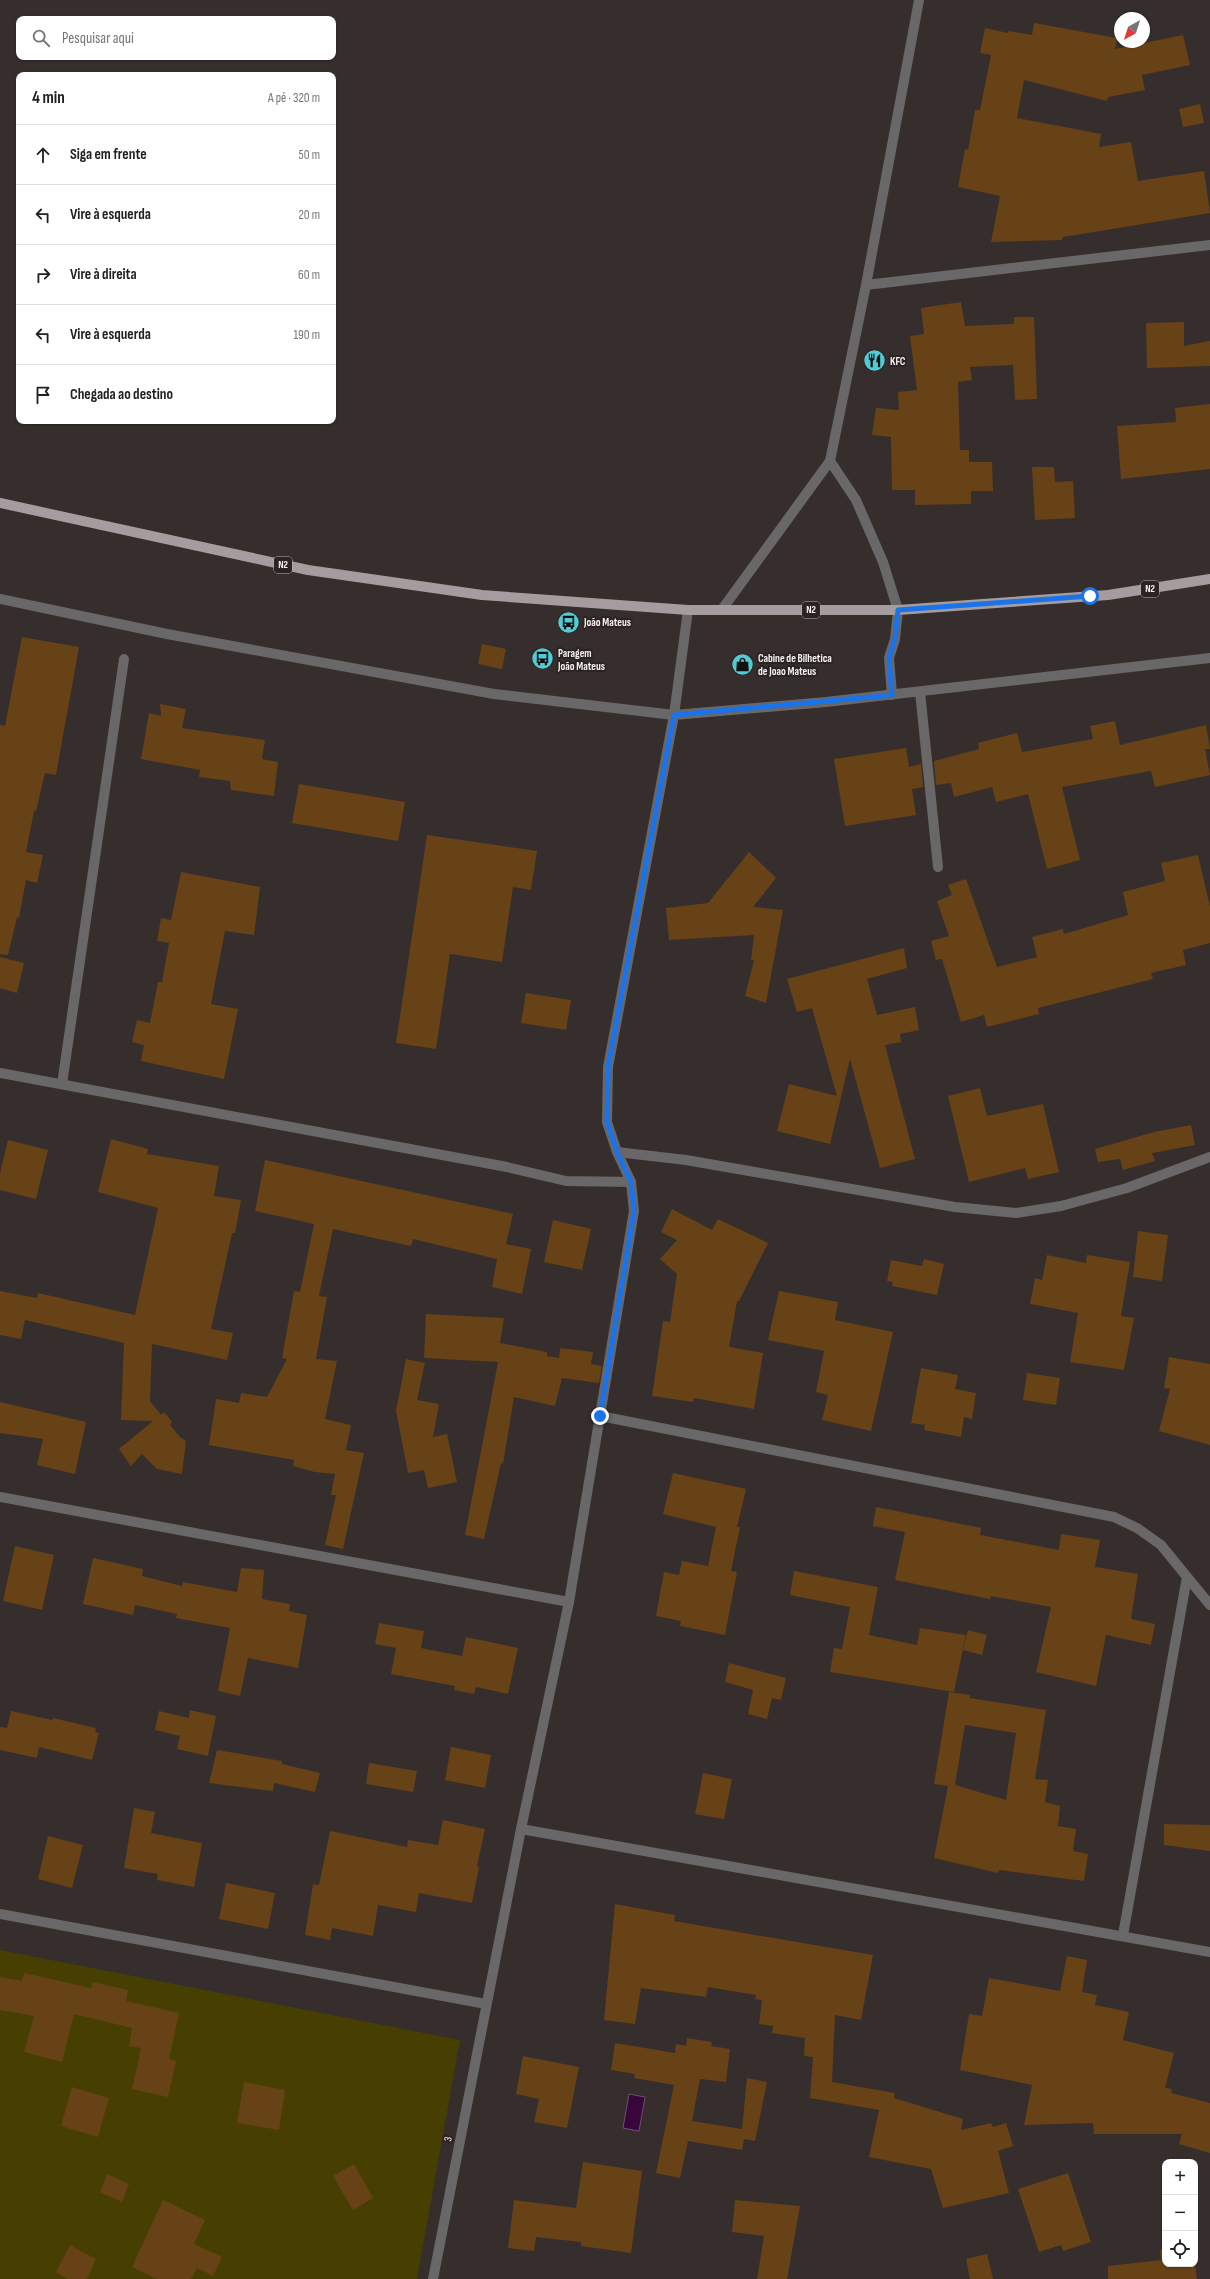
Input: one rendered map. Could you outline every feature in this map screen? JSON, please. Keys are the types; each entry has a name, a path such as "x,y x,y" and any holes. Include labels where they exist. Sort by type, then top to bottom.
{"main road":[{"name":"N2","path":"0,503 308,570 482,595 688,610 723,608 898,610 1108,595 1210,579"}],"street":[{"path":"723,608 830,462 866,285 919,0"},
{"path":"866,285 1210,245"},
{"path":"830,462 856,500 883,562 898,610 895,638 889,658 892,695"},
{"path":"0,599 167,634 494,694 674,715 892,695 1210,658"},
{"name":"3","path":"433,2279 486,2004 568,1602 634,1211 631,1182 617,1152 607,1122 608,1067 674,715 688,610"},
{"path":"62,1084 124,659"},
{"path":"920,692 938,867"},
{"path":"0,1073 507,1167 566,1181 631,1182"},
{"path":"617,1152 686,1160 955,1207 1016,1213 1061,1206 1127,1188 1210,1157"},
{"path":"600,1416 1114,1517 1137,1528 1161,1544 1210,1604"},
{"path":"0,1497 568,1602"},
{"path":"1123,1935 1187,1577"},
{"path":"521,1829 1123,1935 1210,1952"},
{"path":"0,1914 486,2004"}],"shaded area":[{"path":"0,1950 460,2040 417,2279 0,2279"},
{"path":"629,2094 645,2097 639,2131 623,2128"}],"building":[{"path":"1034,23 1114,37 1115,49 1150,48 1150,42 1183,35 1190,65 1142,75 1145,90 1108,97 1107,101 1024,80 1017,118 1101,134 1099,147 1131,142 1138,181 1204,171 1210,213 1063,237 1062,240 991,242 1000,196 958,187 965,149 968,150 975,110 980,110 991,55 980,53 985,28 1008,33 1009,31 1032,35"},
{"path":"1200,104 1204,123 1183,127 1179,109"},
{"path":"961,302 965,326 1014,324 1014,317 1034,317 1037,399 1015,400 1013,365 970,367 972,380 958,382 960,450 969,450 969,462 992,462 993,491 971,491 971,504 915,505 915,490 892,490 891,437 872,435 876,408 899,410 898,392 917,390 910,336 924,334 921,308"},
{"path":"1184,322 1184,346 1210,341 1210,366 1147,368 1146,323"},
{"path":"1210,404 1210,469 1121,479 1117,426 1176,422 1175,408"},
{"path":"1032,467 1054,467 1055,482 1073,481 1075,518 1035,520"},
{"path":"22,637 79,647 56,775 45,773 36,811 34,811 26,852 43,855 37,883 26,880 19,918 17,917 8,955 0,954 0,725 5,726"},
{"path":"482,644 506,649 502,669 478,664"},
{"path":"160,704 186,709 182,728 265,740 262,759 278,762 274,796 231,790 230,781 199,777 200,770 141,759 149,713 161,716"},
{"path":"1115,721 1120,745 1206,725 1210,749 1205,749 1210,775 1155,787 1151,771 1062,787 1080,860 1047,869 1028,794 996,802 992,787 954,797 951,783 936,785 934,761 979,749 978,743 1017,733 1022,752 1093,739 1090,726"},
{"path":"906,748 909,767 921,764 923,787 912,789 916,815 845,826 834,759"},
{"path":"299,784 405,802 398,841 292,823"},
{"path":"427,835 537,851 531,890 513,887 502,962 450,954 436,1049 396,1043"},
{"path":"749,852 776,878 753,907 783,910 766,1003 745,996 754,960 751,960 754,935 669,940 666,908 708,903"},
{"path":"1198,855 1210,907 1210,943 1183,950 1186,965 1151,973 1153,979 1038,1008 1039,1014 987,1027 984,1015 961,1022 942,959 936,960 931,941 949,936 937,901 952,895 948,885 966,879 997,967 1037,957 1032,937 1063,929 1064,934 1128,915 1123,892 1165,881 1161,863"},
{"path":"181,872 260,887 254,935 225,931 211,1004 238,1009 224,1079 141,1061 144,1045 132,1042 137,1020 150,1023 158,982 162,982 169,943 157,941 161,918 171,920"},
{"path":"904,948 907,968 867,979 877,1015 915,1007 919,1030 900,1034 901,1042 885,1045 915,1159 880,1168 850,1059 830,1144 777,1131 789,1084 837,1096 812,1008 797,1012 787,979"},
{"path":"0,957 24,963 17,993 0,988"},
{"path":"526,993 571,1000 566,1030 521,1023"},
{"path":"980,1088 987,1116 1043,1104 1059,1172 1028,1179 1025,1168 969,1182 948,1096"},
{"path":"1191,1125 1195,1145 1152,1153 1155,1161 1123,1170 1120,1159 1098,1162 1095,1149 1154,1132"},
{"path":"111,1139 148,1149 147,1154 219,1166 214,1196 241,1200 235,1233 232,1233 211,1329 233,1333 227,1360 152,1344 150,1401 161,1415 164,1412 172,1422 170,1425 180,1437 186,1441 182,1474 157,1469 142,1454 131,1466 119,1449 153,1421 121,1420 124,1343 25,1320 21,1339 0,1335 0,1291 37,1298 38,1293 135,1315 158,1208 98,1192"},
{"path":"8,1140 48,1150 36,1199 0,1190 0,1173"},
{"path":"265,1160 513,1214 506,1244 531,1249 522,1294 492,1287 497,1259 413,1239 411,1246 333,1229 319,1296 327,1297 316,1359 337,1361 325,1419 351,1425 346,1450 364,1453 343,1549 325,1545 336,1495 331,1495 335,1474 315,1472 293,1466 294,1460 209,1445 216,1399 239,1403 241,1393 267,1397 287,1359 282,1358 294,1291 300,1292 314,1224 255,1211"},
{"path":"672,1209 712,1230 718,1219 768,1243 739,1301 737,1301 729,1347 763,1353 754,1409 694,1398 693,1402 652,1396 663,1321 670,1322 677,1274 660,1259 677,1240 661,1232"},
{"path":"553,1220 591,1229 582,1270 544,1262"},
{"path":"1138,1231 1168,1235 1162,1281 1133,1277"},
{"path":"1047,1255 1086,1263 1087,1255 1130,1262 1121,1316 1134,1318 1124,1370 1070,1362 1078,1313 1030,1304 1035,1278 1042,1280"},
{"path":"924,1259 944,1264 937,1295 892,1286 893,1282 887,1281 891,1260 922,1266"},
{"path":"779,1291 838,1302 835,1320 893,1332 871,1431 822,1420 828,1395 816,1392 824,1351 768,1340"},
{"path":"426,1314 504,1318 500,1343 547,1352 547,1356 559,1358 560,1348 593,1352 591,1364 602,1366 599,1383 562,1378 555,1406 514,1397 503,1464 501,1463 484,1539 465,1535 498,1362 424,1358"},
{"path":"1169,1357 1210,1364 1210,1445 1159,1431 1170,1389 1164,1388"},
{"path":"406,1359 425,1363 417,1400 439,1404 433,1437 447,1434 457,1482 428,1488 424,1470 408,1473 396,1411"},
{"path":"921,1368 958,1375 955,1389 976,1393 972,1419 964,1417 961,1437 924,1430 925,1425 911,1423"},
{"path":"1027,1373 1060,1378 1056,1405 1023,1400"},
{"path":"0,1402 86,1422 75,1474 37,1465 43,1439 0,1433"},
{"path":"673,1473 746,1489 737,1527 740,1527 731,1571 737,1572 725,1635 680,1626 681,1621 656,1616 664,1572 679,1575 682,1561 708,1566 716,1527 663,1514"},
{"path":"876,1507 981,1528 980,1535 1059,1550 1061,1534 1100,1540 1095,1567 1138,1574 1131,1619 1155,1624 1151,1645 1106,1635 1096,1686 1036,1672 1051,1607 991,1596 990,1599 895,1580 905,1532 873,1526"},
{"path":"15,1546 54,1555 42,1610 3,1601"},
{"path":"93,1558 143,1569 142,1576 182,1586 183,1582 237,1592 241,1568 264,1570 262,1599 290,1604 289,1611 307,1615 298,1668 248,1658 240,1696 218,1691 230,1628 176,1618 177,1614 135,1605 133,1615 83,1604"},
{"path":"794,1571 878,1587 869,1635 917,1645 920,1628 966,1635 954,1692 830,1672 834,1648 842,1649 850,1607 790,1595"},
{"path":"379,1623 424,1631 421,1648 462,1656 466,1637 518,1648 508,1694 476,1687 474,1694 454,1690 455,1686 391,1674 396,1648 375,1644"},
{"path":"968,1630 987,1635 982,1655 963,1650"},
{"path":"729,1663 786,1678 781,1700 772,1698 767,1719 748,1714 753,1690 725,1682"},
{"path":"949,1692 970,1695 970,1698 1046,1710 1035,1779 1048,1780 1045,1802 1060,1806 1058,1826 1076,1829 1073,1851 1088,1854 1084,1881 999,1870 998,1873 934,1858 948,1786 934,1784","holes":["965,1725 1016,1733 1006,1800 955,1785"]},
{"path":"190,1710 216,1716 208,1756 177,1749 180,1736 155,1730 159,1711 189,1718"},
{"path":"11,1711 52,1720 53,1718 96,1728 95,1732 99,1733 92,1760 39,1747 37,1758 0,1750 0,1727 7,1728"},
{"path":"451,1747 491,1755 485,1788 445,1780"},
{"path":"217,1750 282,1761 282,1764 320,1773 315,1792 274,1783 273,1791 209,1783"},
{"path":"369,1763 417,1771 413,1792 366,1784"},
{"path":"703,1773 732,1779 724,1819 695,1814"},
{"path":"134,1808 155,1812 151,1833 202,1843 194,1887 157,1880 158,1874 124,1868"},
{"path":"443,1820 485,1829 477,1866 479,1867 472,1903 419,1893 416,1912 378,1905 373,1936 332,1928 330,1940 305,1935 313,1884 319,1885 330,1831 407,1847 408,1840 438,1845"},
{"path":"1164,1824 1210,1825 1210,1851 1164,1845"},
{"path":"48,1836 83,1845 72,1888 38,1879"},
{"path":"226,1883 275,1893 268,1929 219,1919"},
{"path":"615,1904 675,1915 674,1921 873,1955 861,2020 835,2015 832,2082 895,2093 894,2098 963,2119 961,2130 991,2123 993,2127 1006,2123 1013,2146 998,2151 1009,2193 943,2208 931,2169 869,2157 879,2110 810,2098 813,2057 804,2056 805,2038 772,2033 773,2026 759,2024 762,2000 755,1999 756,1995 708,1987 706,1997 641,1988 635,2024 604,2020"},
{"path":"1067,1956 1087,1960 1082,1992 1097,1995 1095,2005 1129,2012 1123,2040 1174,2053 1165,2088 1172,2089 1171,2093 1210,2103 1210,2153 1179,2144 1182,2134 1094,2134 1093,2123 1024,2125 1032,2085 960,2070 969,2014 982,2016 989,1978 1060,1991"},
{"path":"24,1973 91,1988 92,1982 128,1990 126,2001 179,2013 169,2059 176,2061 168,2097 132,2089 141,2048 129,2046 132,2028 74,2014 62,2062 24,2052 34,2016 0,2010 0,1977 22,1981"},
{"path":"687,2038 712,2042 711,2046 730,2049 726,2082 700,2079 692,2121 742,2129 747,2078 767,2082 755,2141 744,2139 742,2150 688,2141 680,2178 656,2173 674,2085 634,2078 635,2074 611,2070 615,2043 675,2053 676,2044 686,2046"},
{"path":"523,2056 579,2067 567,2128 534,2122 539,2099 516,2094"},
{"path":"244,2082 285,2090 279,2130 237,2123"},
{"path":"72,2087 109,2098 98,2137 61,2126"},
{"path":"583,2162 642,2171 631,2253 581,2246 581,2242 536,2237 534,2251 508,2248 514,2200 576,2208"},
{"path":"354,2164 373,2198 353,2210 333,2176"},
{"path":"1068,2173 1091,2242 1063,2251 1061,2245 1039,2252 1018,2189"},
{"path":"107,2174 129,2184 122,2202 100,2192"},
{"path":"163,2200 205,2220 194,2244 222,2257 213,2276 197,2268 191,2279 157,2279 132,2267"},
{"path":"735,2200 800,2206 787,2279 757,2279 764,2236 732,2232"},
{"path":"70,2245 96,2259 87,2279 68,2279 56,2272"},
{"path":"1160,2250 1162,2250 1162,2267 1195,2267 1197,2279 1108,2279 1108,2266 1161,2260"},
{"path":"987,2254 993,2279 970,2279 966,2259"}],"place":[{"name":"KFC","path":"875,361"},
{"name":"João Mateus","path":"569,622"},
{"name":"Paragem João Mateus","path":"542,659"},
{"name":"Cabine de Bilhetica de Joao Mateus","path":"742,664"}],"route":[{"path":"600,1416 634,1211 631,1182 617,1152 607,1122 608,1067 674,715 892,695 889,658 895,638 898,610 1090,596"}]}
